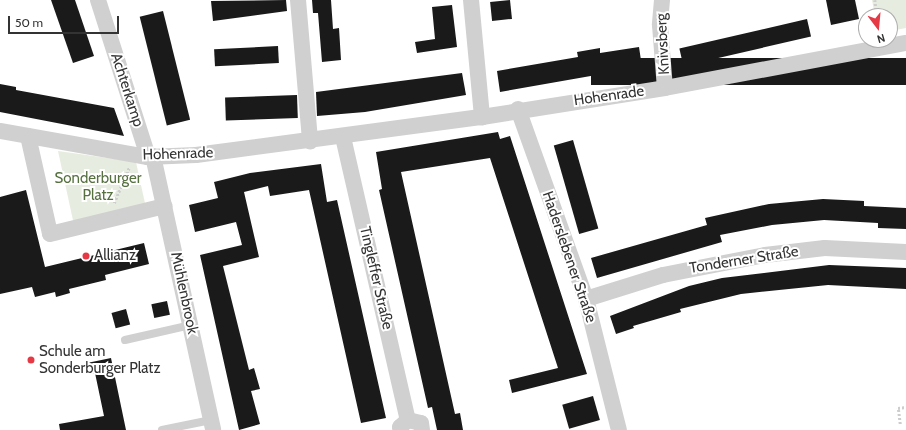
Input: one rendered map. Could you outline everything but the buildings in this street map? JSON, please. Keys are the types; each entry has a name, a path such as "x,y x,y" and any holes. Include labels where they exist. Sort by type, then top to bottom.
{"street":[{"name":"Achterkamp","path":"98,0 150,157"},
{"path":"298,0 310,141"},
{"path":"471,0 482,117"},
{"name":"Knivsberg","path":"662,0 660,25 665,88"},
{"name":"Hohenrade","path":"0,132 150,157 196,155 343,137 482,117 518,109 665,88 906,43"},
{"name":"Haderslebener Straße","path":"518,109 586,299 618,430"},
{"path":"28,136 50,234 165,206"},
{"name":"Tingleffer Straße","path":"343,137 405,425 421,423 422,430"},
{"name":"Mühlenbrook","path":"150,157 165,206 212,425"},
{"name":"Tonderner Straße","path":"586,299 663,275 751,257 825,248 906,252"}],"lane":[{"path":"125,340 190,325"},
{"path":"162,430 212,425"}],"path":[{"path":"107,220 128,170 131,154"},
{"path":"900,424 898,408 906,407"}],"green space":[{"path":"872,0 906,0 906,28 898,30 898,8 874,8"},
{"name":"Sonderburger Platz","path":"58,151 136,162 146,208 74,225"}],"place":[{"name":"Allianz","path":"86,256"},
{"name":"Schule am Sonderburger Platz","path":"31,360"}]}
